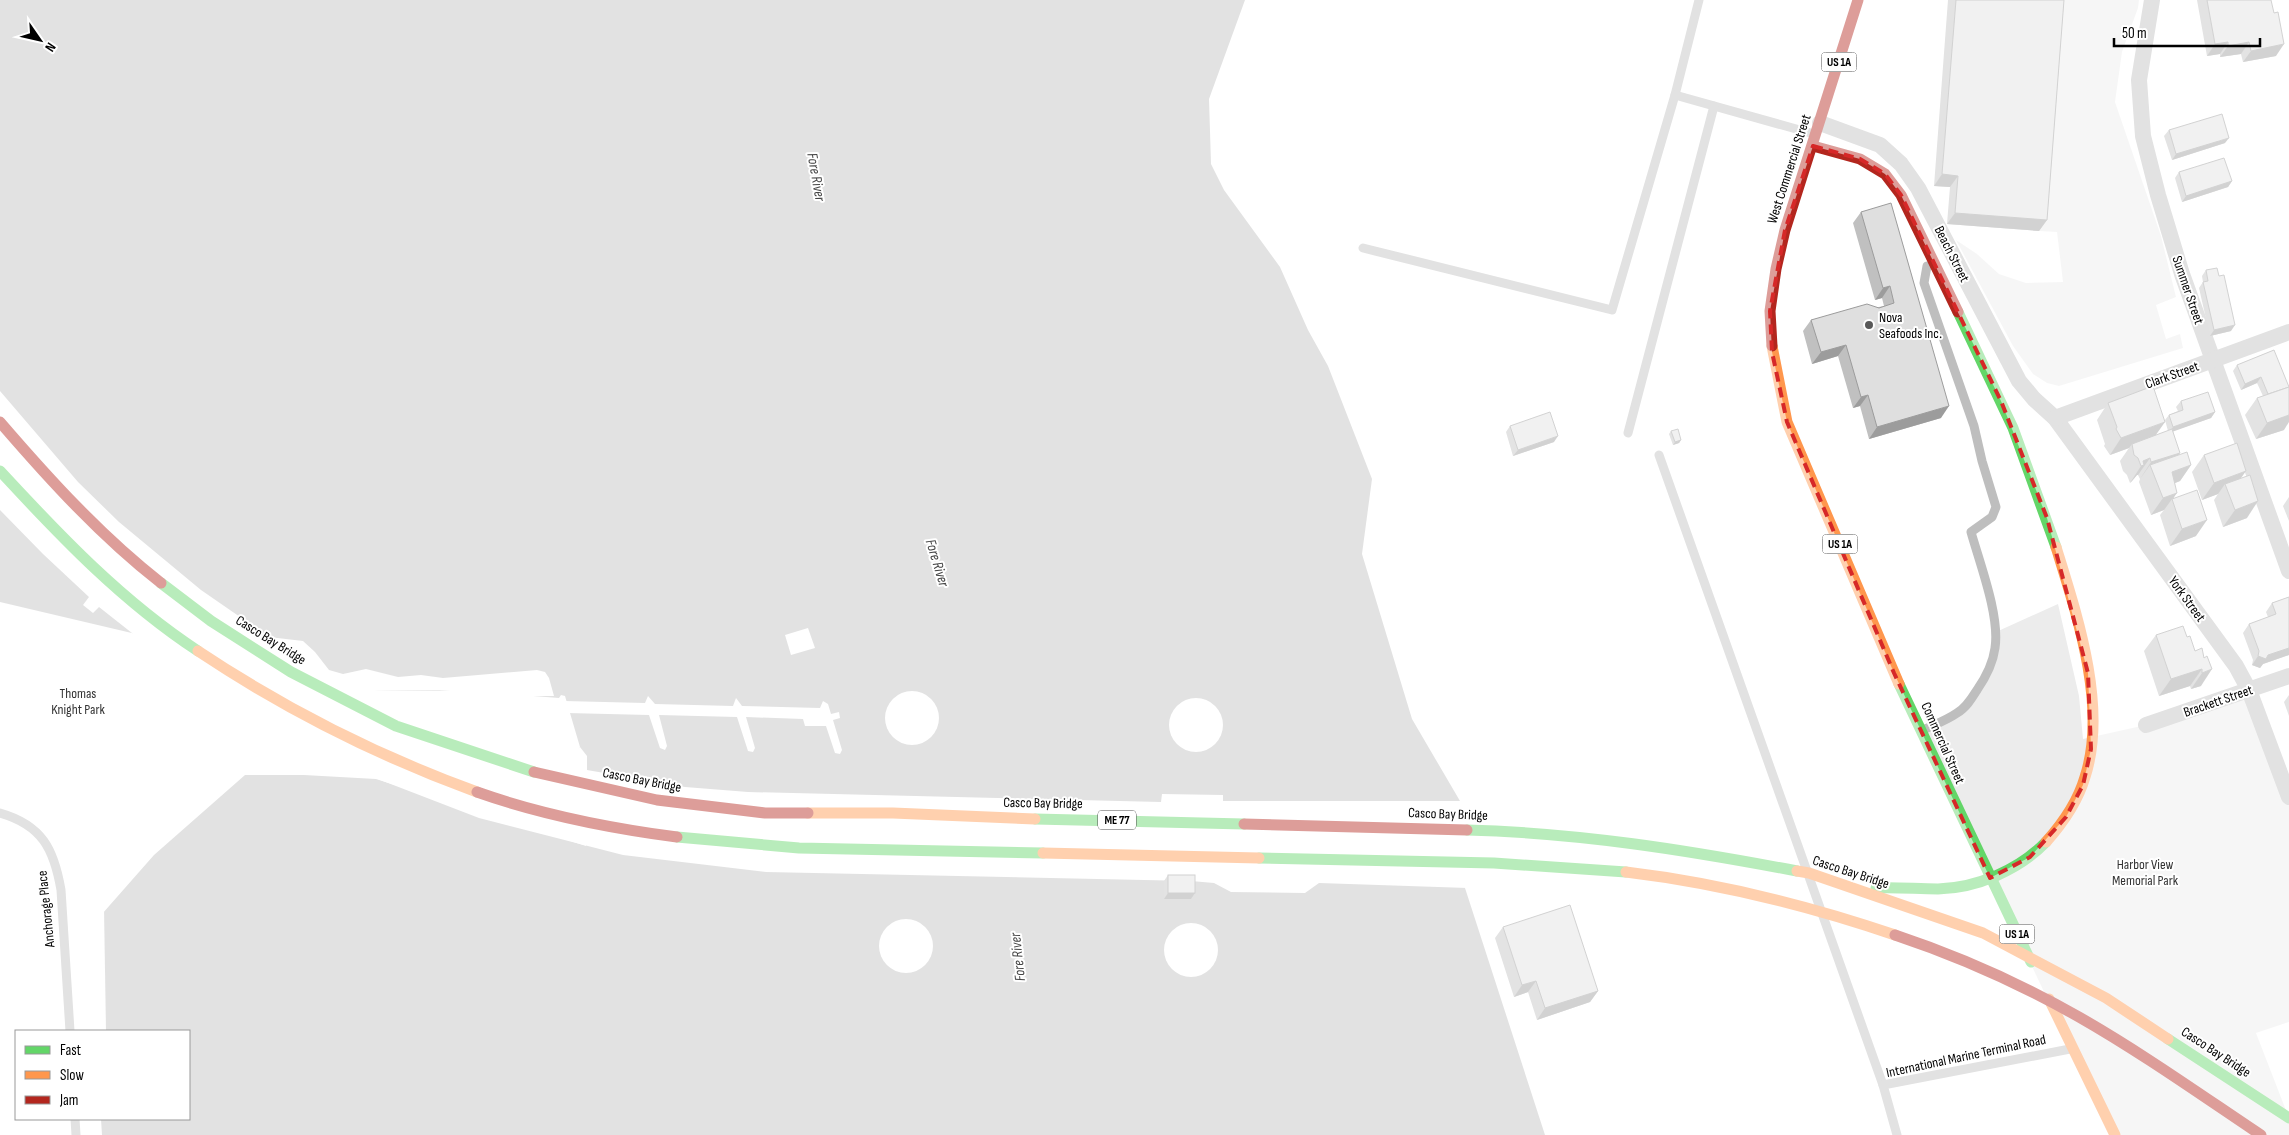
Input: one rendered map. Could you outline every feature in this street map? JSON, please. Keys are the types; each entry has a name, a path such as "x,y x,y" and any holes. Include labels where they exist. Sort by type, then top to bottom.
{"main road":[{"name":"West Commercial Street","path":"1772,352 1770,311 1776,269 1786,230 1858,0"},
{"path":"1816,134 1885,174 1901,195 2001,400 2026,459 2070,596 2088,673 2092,711 2091,749 2085,776 2066,817 2044,844 2030,856 2015,867 1980,882 1940,889 1896,886 1862,890"},
{"name":"Commercial Street","path":"1772,352 1787,422 1894,674 1923,730 1946,786 2115,1135"},
{"name":"Casco Bay Bridge","path":"0,422 52,482 102,532 137,564 211,621 291,672 396,726 527,771 657,800 765,812 893,813 998,818 1484,830 1590,836 1699,852 1800,872 1862,890 1982,933 2106,998 2289,1118"},
{"path":"0,471 60,538 116,588 205,656 285,705 369,748 454,784 540,812 637,832 714,842 799,848 1494,863 1558,866 1644,874 1709,885 1775,899 1841,918 1929,948 1993,974 2051,1002 2118,1039 2261,1135"}],"street":[{"name":"Summer Street","path":"2152,0 2139,80 2143,136 2158,195 2212,360 2289,570"},
{"name":"Beach Street","path":"1816,134 1880,145 1901,164 1918,188 2018,381 2055,418"},
{"name":"Clark Street","path":"2055,418 2289,332"},
{"name":"York Street","path":"2055,418 2236,666 2249,690 2289,797"},
{"name":"Brackett Street","path":"2146,725 2289,676"}],"lane":[{"path":"1363,248 1612,310 1675,95 1699,0"},
{"path":"1675,95 1816,134"},
{"path":"1628,433 1714,106"},
{"path":"1923,730 1958,712 1969,702 1986,678 1991,666 1996,632 1987,587 1971,532 1992,517 1996,507 1974,426 1924,283 1929,255"},
{"path":"1659,454 1883,1085"},
{"name":"Anchorage Place","path":"0,812 17,818 37,832 51,850 58,870 61,890 70,1030"},
{"name":"International Marine Terminal Road","path":"1897,1135 1883,1085 2073,1048"},
{"path":"75,1120 76,1135"}],"highlighted area":[{"path":"1813,146 1860,159 1885,174 1901,195 2001,401 2047,518 2088,673 2091,749 2083,785 2066,817 2030,857 1990,878 1894,673 1787,422 1772,352 1770,311 1785,230"}],"green space":[{"path":"2057,0 2139,0 2138,8 2122,52 2115,102 2161,236 2176,297 2156,305 2166,339 2180,334 2183,348 2059,386 2047,383 2033,374 2013,346 1956,240 1977,254 1999,274 2026,283 2063,282 2057,232 2039,231"},
{"name":"Harbor View Memorial Park","path":"2058,604 2079,696 2083,739 2146,725 2249,690 2289,798 2289,1022 2256,1033 2289,1118 2289,1135 2112,1135 1961,817 1923,730 1958,712 1985,678 1996,632"}],"water":[{"name":"Fore River","path":"0,0 1245,0 1209,99 1211,164 1224,190 1280,267 1308,330 1328,366 1372,479 1362,554 1412,719 1460,801 1465,888 1545,1135 102,1135 101,1120 190,1120 190,1030 99,1030 95,922 154,855 245,775 304,775 376,779 586,846 577,751 580,747 565,696 561,695 559,698 533,696 533,690 378,691 0,602"}],"pier":[{"path":"0,391 78,482 119,522 201,590 269,637 303,641 315,652 329,670 343,674 366,669 398,677 421,675 443,678 537,670 545,672 549,678 554,696 534,696 533,699 531,692 370,691 137,637 99,607 93,613 83,605 89,597 0,510"},
{"path":"808,628 815,648 791,655 785,635"},
{"path":"912,691 922,693 931,699 937,708 939,718 937,728 931,737 922,743 912,745 902,743 893,737 887,728 885,718 887,708 893,699 902,693"},
{"path":"648,696 655,704 733,706 736,698 742,706 820,708 823,701 828,704 831,714 839,712 840,718 833,720 842,750 840,754 835,753 826,726 805,726 803,719 746,717 755,748 753,752 748,751 737,717 659,715 667,746 665,750 660,748 649,715 567,713 564,701 645,703"},
{"path":"1196,698 1206,700 1215,706 1221,715 1223,725 1221,735 1215,744 1206,750 1196,752 1186,750 1177,744 1171,735 1169,725 1171,715 1177,706 1186,700"},
{"path":"580,747 587,756 587,770 685,787 748,792 1161,802 1162,794 1223,795 1223,801 1463,801 1468,888 1319,883 1305,893 1231,892 1214,883 1191,881 766,872 623,855 479,818 370,776 584,843 575,751"},
{"path":"104,909 106,1030 96,1030 93,922"},
{"path":"906,919 916,921 925,927 931,936 933,946 931,956 925,965 916,971 906,973 896,971 887,965 881,956 879,946 881,936 887,927 896,921"},
{"path":"1191,923 1201,925 1210,931 1216,940 1218,950 1216,960 1210,969 1201,975 1191,977 1181,975 1172,969 1166,960 1164,950 1166,940 1172,931 1181,925"}],"building":[{"path":"1956,0 2064,0 2047,220 1955,213 1958,176 1942,174"},
{"path":"2207,0 2271,0 2274,13 2278,12 2284,44 2251,51 2249,42 2228,46 2228,42 2215,44"},
{"path":"2222,114 2229,138 2176,154 2169,130"},
{"path":"2224,158 2232,181 2186,196 2179,172"},
{"name":"Nova Seafoods Inc.","path":"1891,203 1949,406 1877,427 1868,395 1861,397 1846,345 1821,352 1811,320 1867,304 1879,308 1894,303 1890,286 1883,288 1861,212"},
{"path":"2217,268 2219,276 2224,275 2235,325 2214,330 2203,282 2208,281 2206,270"},
{"path":"2274,350 2289,387 2268,394 2261,377 2245,384 2237,365"},
{"path":"2153,386 2165,422 2121,438 2116,429 2117,427 2108,403"},
{"path":"2289,387 2289,415 2267,423 2257,398"},
{"path":"2208,392 2215,412 2173,427 2169,415 2183,410 2181,401"},
{"path":"1550,412 1558,436 1518,450 1510,426"},
{"path":"1678,429 1681,440 1675,442 1671,431"},
{"path":"2172,429 2180,453 2151,462 2150,458 2143,461 2144,465 2141,466 2138,458 2134,455 2132,444"},
{"path":"2237,443 2246,471 2214,483 2204,455"},
{"path":"2187,452 2191,465 2172,472 2177,493 2163,498 2150,465"},
{"path":"2250,475 2258,501 2235,510 2225,484"},
{"path":"2197,490 2207,520 2182,529 2172,499"},
{"path":"2289,597 2289,648 2268,655 2266,659 2258,656 2259,651 2249,624 2276,614 2272,603"},
{"path":"2183,626 2187,637 2190,636 2195,651 2202,648 2204,658 2207,656 2212,669 2202,673 2202,669 2171,679 2156,635"},
{"path":"1168,875 1195,875 1195,893 1168,893"},
{"path":"1570,905 1598,991 1545,1008 1536,981 1522,985 1503,927"}],"traffic: fast":[{"path":"1958,312 2013,428 2056,547"},
{"path":"0,471 93,567 170,632 198,651"},
{"path":"161,583 211,621 291,672 396,726 534,772"},
{"path":"1899,684 2031,962"},
{"path":"1035,819 1244,824"},
{"path":"1467,830 1551,835 1633,844 1797,871"},
{"path":"677,837 799,848 1043,853"},
{"path":"1876,888 1938,889 1968,885 1996,876 2010,869 2046,842"},
{"path":"1259,858 1494,863 1626,872"},
{"path":"2168,1039 2289,1118"}],"traffic: slow":[{"path":"1772,346 1787,422 1899,684"},
{"path":"2046,842 2069,811 2082,786 2091,750 2093,721 2087,661 2073,602 2056,547"},
{"path":"198,651 298,712 333,730 404,763 477,792"},
{"path":"808,813 893,813 1035,819"},
{"path":"1043,853 1259,858"},
{"path":"1797,871 1809,873 1983,933 2106,998 2168,1039"},
{"path":"1626,872 1694,882 1762,896 1829,914 1895,935"},
{"path":"2049,999 2115,1135"}],"traffic: jam":[{"path":"1772,346 1770,311 1776,269 1785,230 1858,0"},
{"path":"1813,146 1860,159 1885,174 1901,195 1958,312"},
{"path":"0,422 77,507 161,583"},
{"path":"534,772 657,800 765,813 808,813"},
{"path":"477,792 576,820 677,837"},
{"path":"1244,824 1467,830"},
{"path":"1895,935 1989,972 2035,993 2079,1017 2171,1074 2261,1135"}],"place":[{"name":"Nova Seafoods Inc.","path":"1869,325"}],"park label":[{"name":"Thomas Knight Park","path":"78,702"}]}
